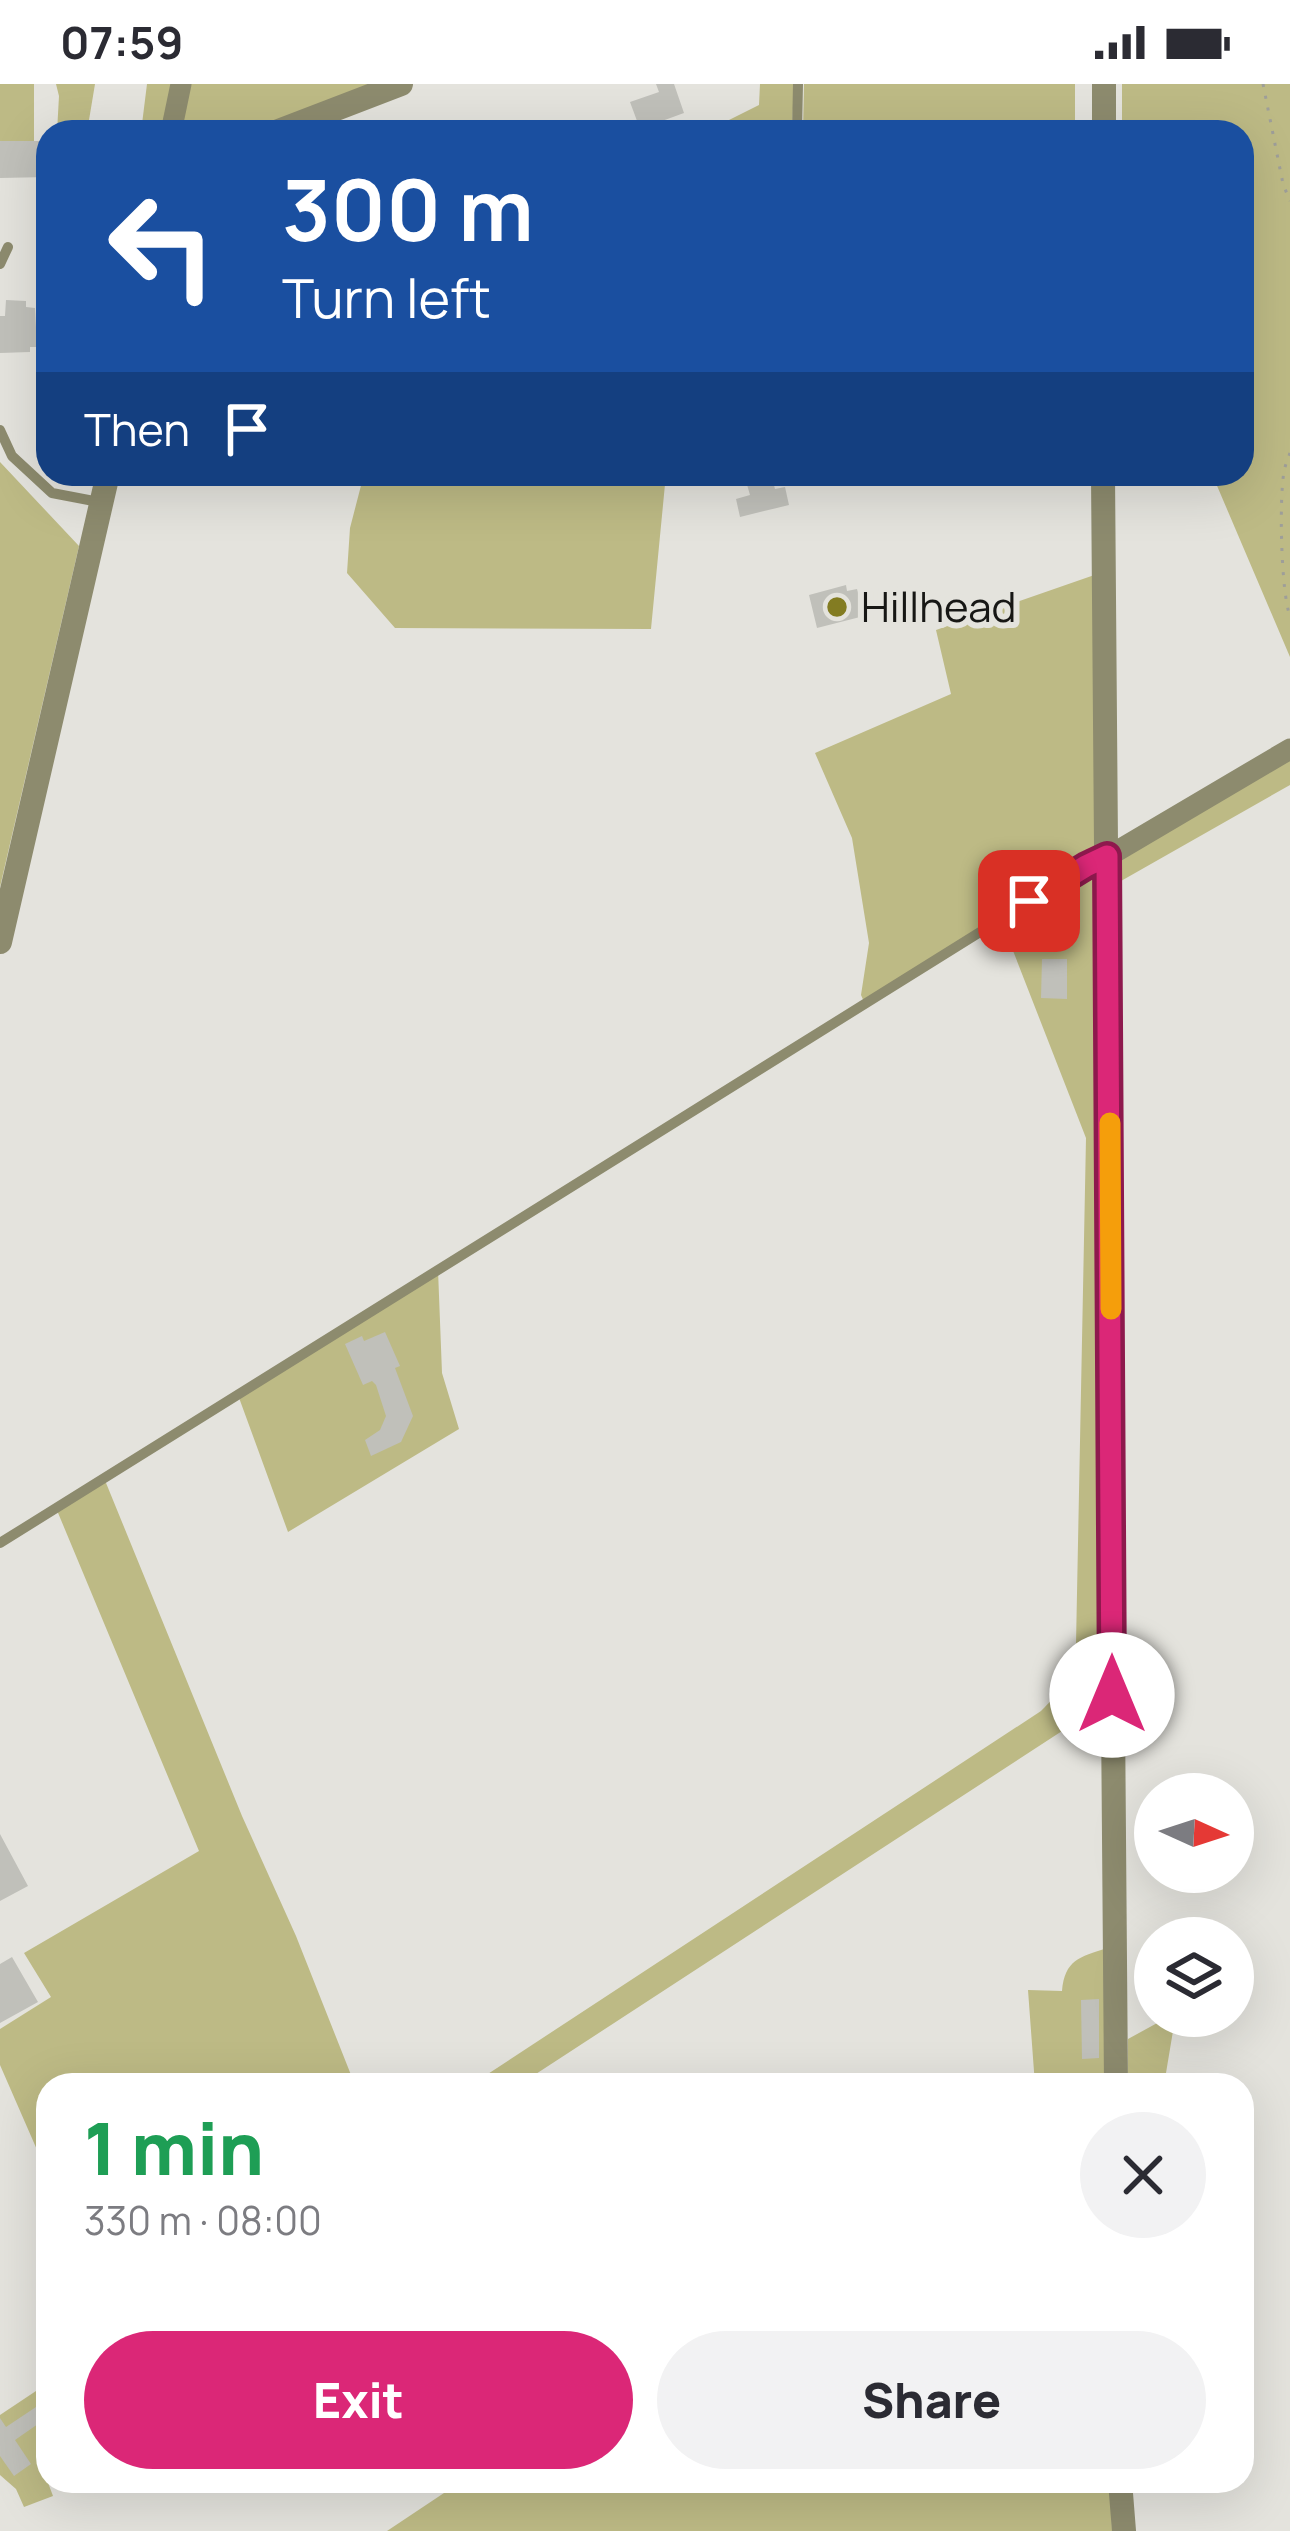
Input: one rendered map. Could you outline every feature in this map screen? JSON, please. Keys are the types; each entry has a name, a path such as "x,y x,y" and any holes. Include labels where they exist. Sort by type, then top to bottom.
{"street":[{"path":"174,120 181,84"},
{"path":"307,120 401,84"},
{"path":"1104,84 1104,120"},
{"path":"0,942 106,486"},
{"path":"1103,486 1116,2073"},
{"path":"1107,856 1290,749"},
{"path":"1121,2493 1124,2531"}],"lane":[{"path":"797,120 798,84"},
{"path":"0,264 8,247"},
{"path":"0,430 12,456 36,478"},
{"path":"44,486 52,493 103,503"},
{"path":"0,1543 1107,856"}],"path":[{"path":"1263,84 1290,201"},
{"path":"1290,453 1284,472 1283,542 1284,602 1290,616"}],"shaded area":[{"path":"0,84 34,84 34,141 0,141"},
{"path":"56,84 95,84 89,120 58,120"},
{"path":"147,84 403,84 306,120 142,120"},
{"path":"760,84 794,84 792,120 729,120 759,105"},
{"path":"804,84 1075,84 1075,120 803,120"},
{"path":"1122,84 1290,84 1290,657 1217,486 1254,486 1254,120 1122,120"},
{"path":"0,462 79,546 0,887"},
{"path":"361,486 665,486 651,629 395,628 347,573 350,528"},
{"path":"1103,572 1102,1705 537,2073 489,2073 1041,1711 1068,1673 1076,1644 1086,1138 1001,920 865,1004 861,995 869,943 852,838 815,753 951,694 936,630"},
{"path":"1290,751 1290,785 1121,881 1119,857"},
{"path":"438,1270 442,1373 459,1429 288,1532 238,1395"},
{"path":"104,1478 350,2073 36,2073 36,2148 0,2065 0,2029 51,1997 24,1953 199,1851 56,1508"},
{"path":"1107,1948 1106,2073 1034,2073 1028,1990 1062,1991 1066,1972 1089,1954"},
{"path":"1172,2037 1166,2073 1128,2073 1128,2039"},
{"path":"36,2391 36,2493 53,2496 24,2507 16,2489 0,2475 0,2415"},
{"path":"444,2493 1111,2493 1112,2531 387,2531"}],"building":[{"path":"656,84 674,84 684,113 665,120 637,120 630,102 659,92"},
{"path":"0,141 36,141 36,177 0,178"},
{"path":"6,300 26,301 26,307 35,308 36,347 30,347 30,352 0,353 0,316 5,316"},
{"path":"747,486 785,487 789,505 740,517 736,499 750,495"},
{"name":"Hillhead","path":"846,585 847,591 857,589 864,616 817,628 809,595"},
{"path":"1042,959 1067,959 1067,999 1041,998"},
{"path":"385,1332 413,1416 401,1442 371,1456 365,1440 380,1430 386,1416 376,1385 372,1381 363,1385 345,1344"},
{"path":"0,1834 28,1886 0,1901"},
{"path":"12,1957 38,2002 0,2023 0,1964"},
{"path":"1099,1999 1099,2058 1082,2059 1081,2000"},
{"path":"36,2407 36,2425 15,2440 31,2464 14,2476 0,2456 0,2418 6,2427"}],"slow traffic":[{"path":"1110,1123 1111,1309"}],"place":[{"name":"Hillhead","path":"837,607"}],"route":[{"path":"1029,901 1107,856 1112,1695"}]}
